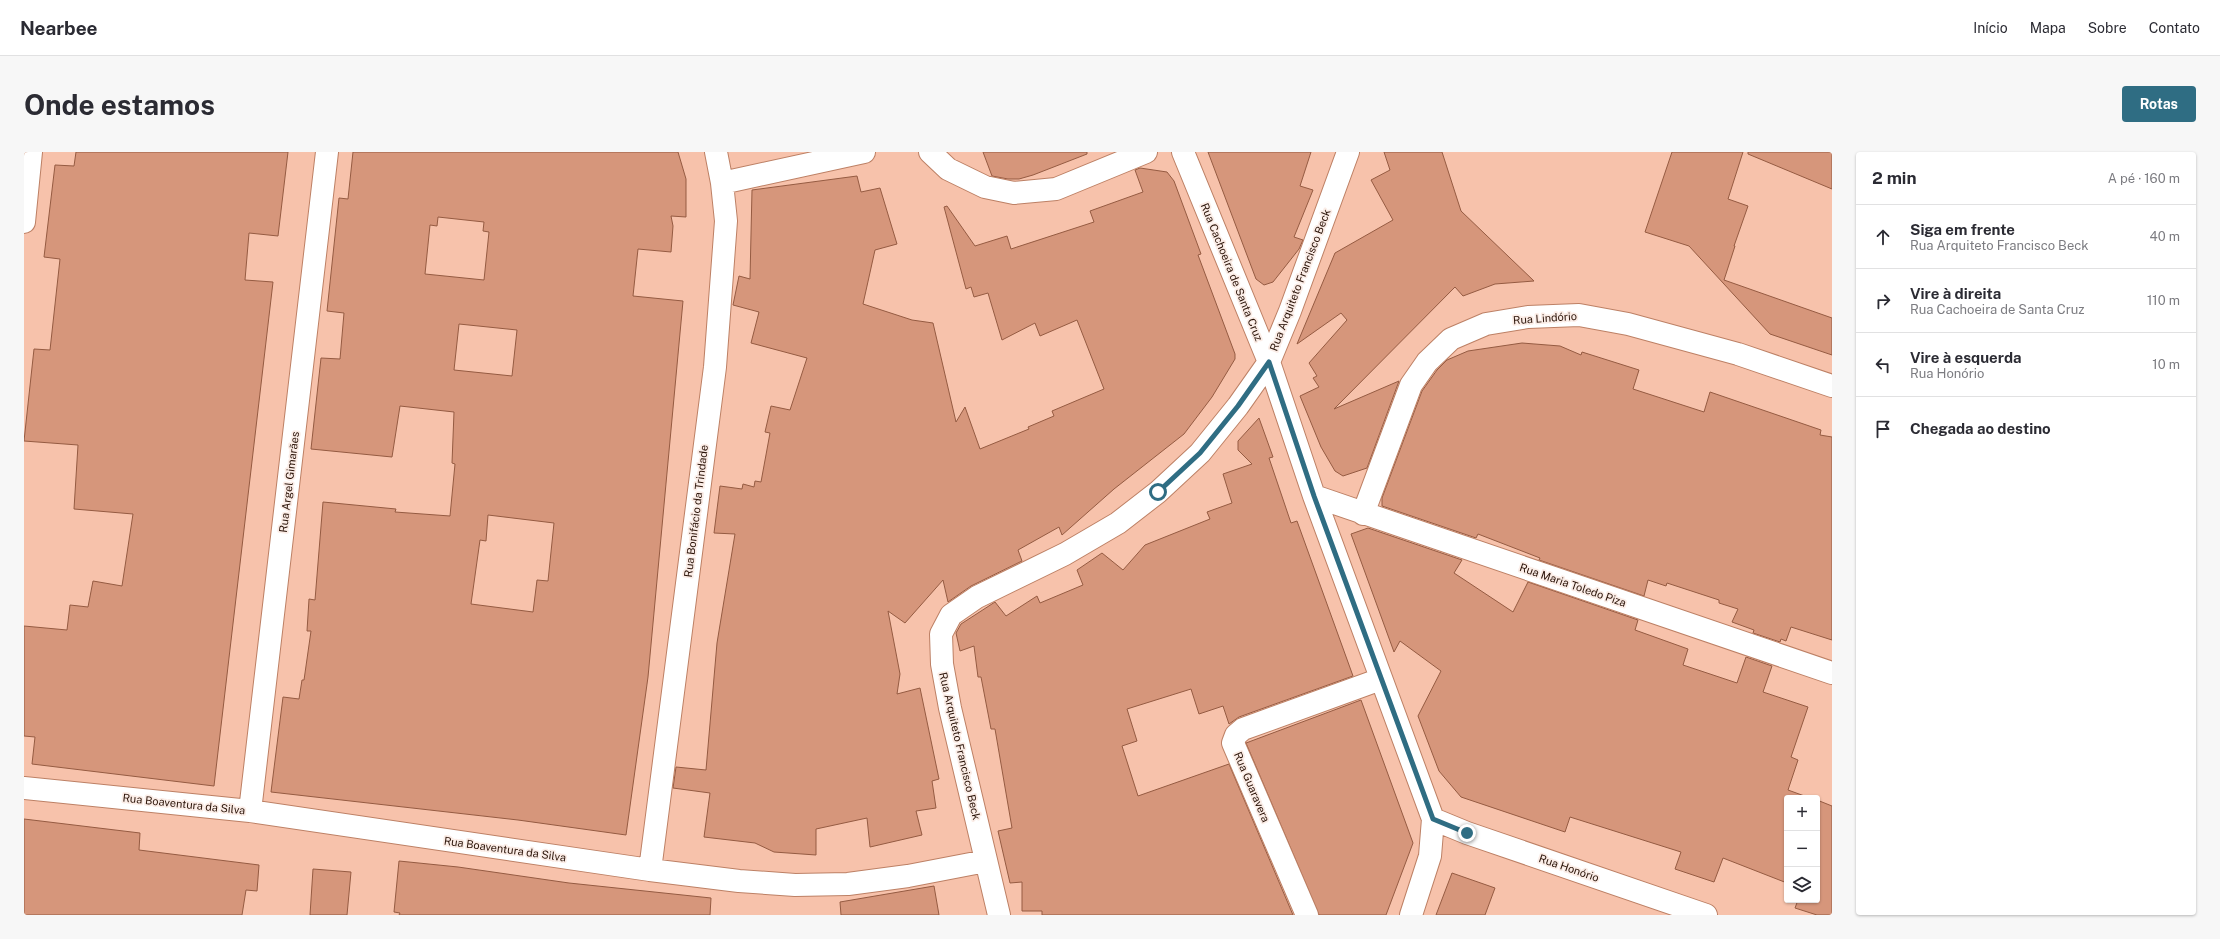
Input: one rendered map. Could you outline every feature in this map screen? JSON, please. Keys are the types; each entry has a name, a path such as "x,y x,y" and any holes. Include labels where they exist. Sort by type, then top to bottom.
{"street":[{"path":"24,222 31,152"},
{"name":"Rua Argel Gimarães","path":"250,811 327,152"},
{"name":"Rua Bonifácio da Trindade","path":"650,870 715,367 726,221 722,183 716,152"},
{"path":"722,183 864,152"},
{"path":"930,152 948,169 985,187 1014,193 1056,188 1146,152"},
{"name":"Rua Cachoeira de Santa Cruz","path":"1183,152 1269,362 1314,496 1433,819 1430,856 1411,915"},
{"name":"Rua Arquiteto Francisco Beck","path":"998,915 950,708 942,664 941,634 951,615 977,597 1065,554 1111,527 1158,492 1200,453 1238,406 1269,362 1290,310 1348,152"},
{"name":"Rua Lindório","path":"1363,514 1411,385 1426,362 1451,338 1486,324 1528,317 1579,315 1614,321 1738,354 1832,386"},
{"name":"Rua Maria Toledo Piza","path":"1314,496 1832,673"},
{"name":"Rua Guaravera","path":"1307,915 1233,743 1236,735 1243,729 1381,680"},
{"name":"Rua Boaventura da Silva","path":"24,788 250,811 650,870 739,881 803,885 848,884 908,876 986,861"},
{"name":"Rua Honório","path":"1433,819 1467,833 1706,915"}],"building":[{"path":"76,152 288,152 278,236 249,233 245,280 273,282 214,786 32,764 35,737 24,736 24,626 67,630 70,605 88,607 93,581 122,586 133,514 74,509 78,445 24,441 34,349 50,350 60,259 44,257 55,165 74,166"},
{"path":"353,152 678,152 686,179 686,217 671,216 673,226 671,252 638,249 633,296 683,301 648,677 626,835 518,820 271,792 283,697 299,699 302,680 304,680 311,631 307,631 309,599 315,600 323,502 396,509 395,512 450,516 455,464 452,463 454,412 400,406 392,457 311,449 321,358 340,359 344,313 327,311 339,198 348,199","holes":["438,217 484,222 483,231 489,232 484,280 425,274 430,225 437,226","459,324 517,330 512,376 454,370","488,515 554,523 548,581 537,580 533,612 471,604 480,540 486,541"]},
{"path":"983,152 1087,152 1087,154 1033,175 1019,179 1008,179 992,176"},
{"path":"1208,152 1311,152 1300,186 1313,190 1294,237 1303,240 1299,249 1273,282 1264,285 1256,279"},
{"path":"1384,152 1442,152 1461,211 1534,281 1495,284 1463,296 1455,287 1334,409 1399,381 1367,468 1343,476 1335,471 1321,447 1300,396 1319,387 1313,378 1317,376 1309,363 1347,320 1341,313 1297,344 1335,253 1393,220 1371,180 1390,170"},
{"path":"1672,152 1743,152 1728,199 1748,206 1724,280 1832,318 1832,355 1770,334 1689,246 1645,232"},
{"path":"1748,152 1832,152 1832,189 1748,154"},
{"path":"1140,168 1167,172 1174,181 1201,254 1198,255 1235,354 1235,359 1212,397 1184,434 1114,489 1062,535 1059,527 1018,550 1022,561 971,586 948,602 943,580 905,623 888,611 900,674 897,694 920,688 939,779 932,781 936,808 916,811 922,835 870,847 867,818 816,829 816,855 774,852 755,843 704,837 710,793 673,788 676,767 706,770 717,643 735,534 714,533 720,486 742,489 743,484 754,487 755,481 761,482 770,433 765,432 771,406 790,410 807,358 751,343 759,312 733,305 739,276 750,279 752,190 857,176 861,192 880,188 897,244 875,250 863,304 912,320 933,323 956,422 965,407 980,449 1029,429 1028,427 1054,416 1052,411 1104,389 1077,320 1040,336 1035,323 1002,340 988,293 974,297 971,287 966,289 944,207 947,206 975,246 1007,236 1011,249 1094,222 1090,211 1143,192 1135,170"},
{"path":"1522,343 1560,346 1581,355 1582,352 1639,370 1633,389 1704,412 1710,392 1821,430 1820,435 1832,437 1832,640 1791,627 1786,641 1781,639 1780,642 1753,633 1754,630 1732,622 1738,609 1719,603 1719,600 1667,583 1666,586 1648,580 1644,596 1539,560 1540,558 1478,534 1476,538 1382,506 1382,498 1422,391 1437,370 1447,360 1468,351"},
{"path":"1259,418 1273,457 1269,458 1291,523 1297,521 1353,676 1239,717 1229,724 1223,706 1199,714 1191,689 1127,709 1137,741 1122,746 1138,796 1229,764 1293,915 1042,915 1042,911 1022,911 1022,882 1010,883 998,831 1012,828 995,729 991,729 981,677 978,677 974,646 960,651 956,633 961,624 995,602 1006,616 1037,596 1040,603 1083,585 1077,570 1102,553 1123,570 1145,545 1210,519 1207,512 1232,503 1223,474 1252,464 1238,450 1238,441"},
{"path":"1368,528 1462,560 1454,573 1513,612 1528,582 1638,620 1635,630 1688,649 1683,665 1737,683 1746,657 1772,666 1763,692 1808,707 1791,757 1798,760 1788,790 1802,795 1784,795 1784,882 1723,858 1714,882 1675,869 1681,852 1570,817 1565,832 1461,797 1439,771 1418,716 1441,671 1400,641 1394,652 1351,534"},
{"path":"1361,700 1413,843 1386,915 1319,915 1246,743"},
{"path":"1820,801 1832,806 1832,915 1817,915 1795,908 1797,903 1820,903"},
{"path":"24,819 140,833 139,850 259,865 257,891 246,890 242,915 24,915"},
{"path":"399,861 458,867 569,883 711,898 710,915 399,915 400,913 394,912"},
{"path":"313,869 351,872 347,915 310,915"},
{"path":"1452,873 1495,888 1485,915 1436,915"},
{"path":"934,886 939,915 841,915 840,902"}],"route":[{"path":"1158,492 1200,453 1238,406 1269,362 1314,496 1433,819 1467,833"}]}
